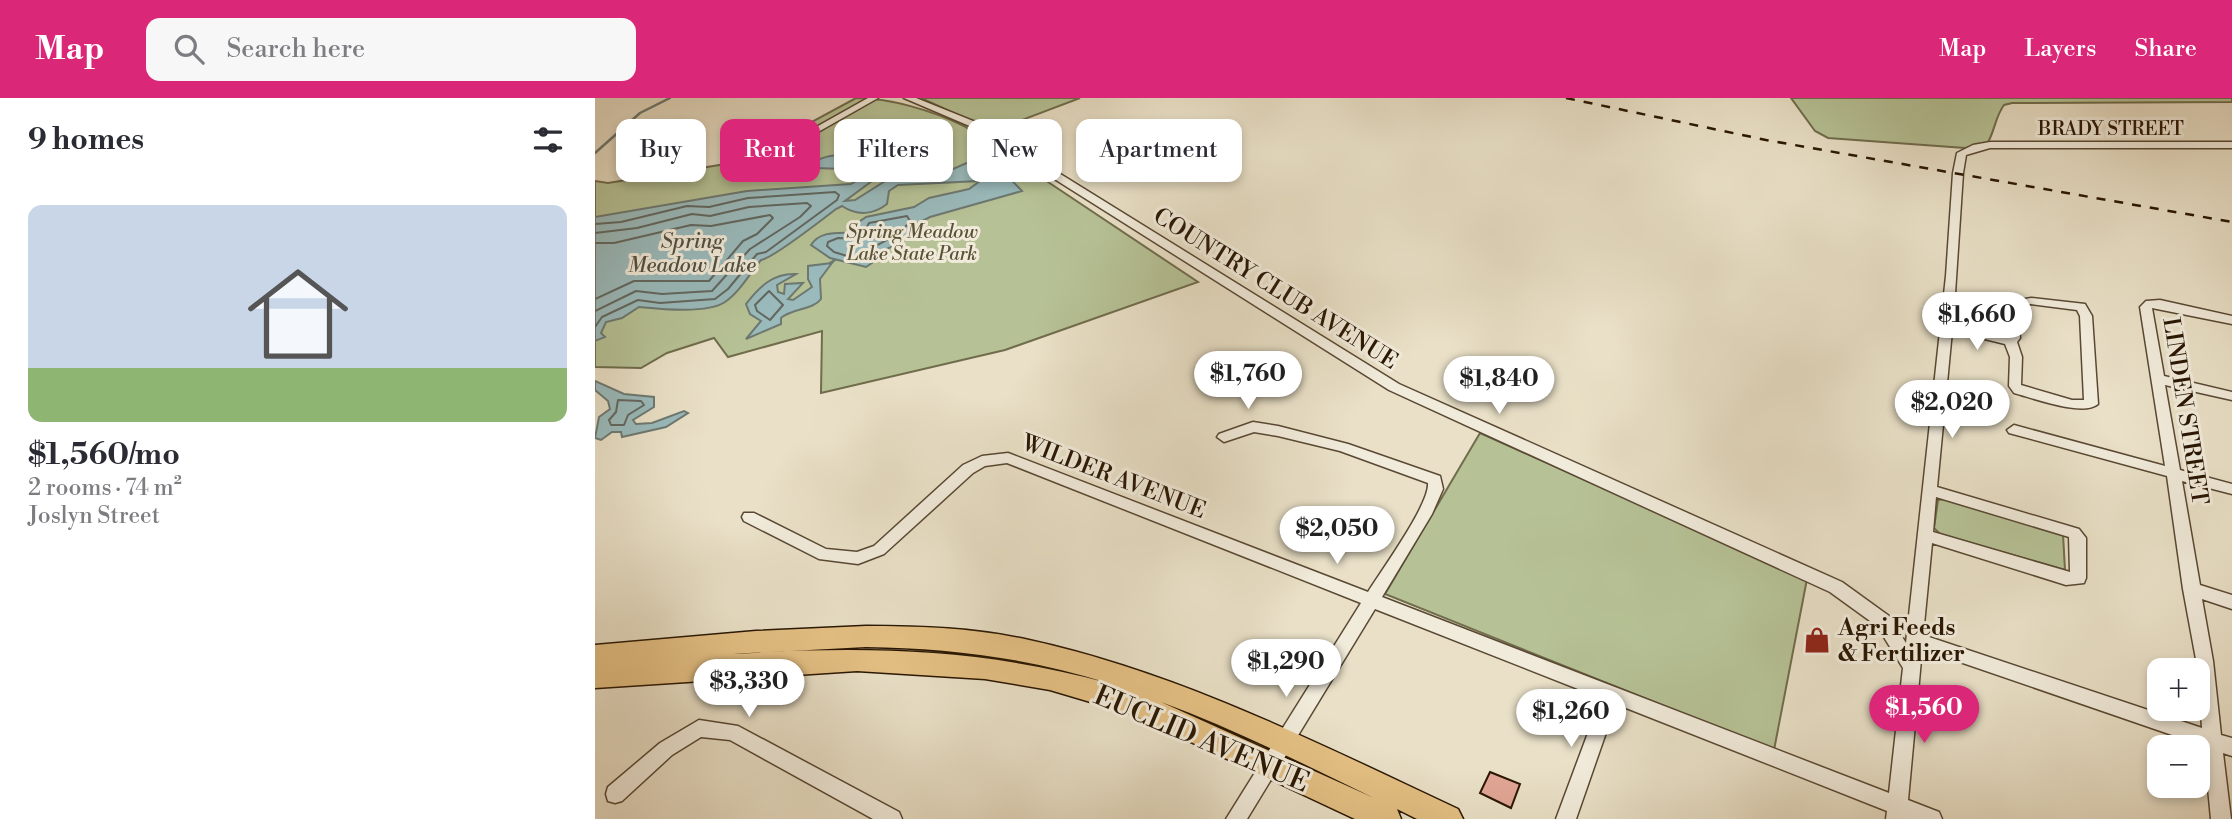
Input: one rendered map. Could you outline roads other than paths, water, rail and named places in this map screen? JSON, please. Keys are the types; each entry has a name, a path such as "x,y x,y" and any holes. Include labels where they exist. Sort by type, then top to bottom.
{"highway":[{"name":"EUCLID AVENUE","path":"595,677 777,653"},
{"name":"EUCLID AVENUE","path":"595,656 777,653 906,659 999,669 1116,697 1276,753 1448,819"},
{"name":"EUCLID AVENUE","path":"1276,753 1386,819"}],"street":[{"path":"820,128 874,98"},
{"name":"COUNTRY CLUB AVENUE","path":"908,98 975,125 1394,387 1836,587 1883,621 1912,667"},
{"name":"BRADY STREET","path":"1946,326 1960,162 1962,153 1968,149 1990,145 2232,145"},
{"path":"2031,301 2077,306 2086,316 2091,404 2073,404 2040,396 2015,386 2015,357 2010,341 2014,338 2013,304 2031,301"},
{"name":"LINDEN STREET","path":"2221,819 2213,740 2191,589 2146,307 2150,303 2232,320"},
{"path":"1897,812 1946,326 2010,341"},
{"path":"2158,379 2232,396"},
{"path":"1224,437 1253,427 1277,431 1333,444 1435,480 1425,514 1236,819"},
{"path":"2014,430 2232,489"},
{"name":"WILDER AVENUE","path":"749,517 824,555 859,558 879,550 968,469 982,461 1008,458 1612,692 1897,812 1932,819"},
{"path":"1925,535 2075,580 2078,578 2078,547 2074,533 1930,490"},
{"path":"2191,589 2232,602"},
{"path":"1914,639 2232,747"},
{"path":"1566,819 1612,692"},
{"path":"615,794 666,748 699,728 732,732 892,819"}],"water":[{"name":"Spring Meadow Lake","path":"834,156 834,169 820,168 820,159"},
{"name":"Spring Meadow Lake","path":"967,163 967,182 898,185 889,191 887,204 876,210 859,213 842,206 836,209 787,246 761,260 740,288 717,306 695,309 639,307 622,318 606,322 601,333 605,337 595,341 595,217 747,191 871,182 845,201 855,200 884,182 953,182 953,169"},
{"name":"Spring Meadow Lake","path":"979,182 1013,182 1022,191 930,217 918,223 900,243 869,257 872,263 866,267 830,258 811,245 826,234 858,232 856,224 866,217 914,207 929,198 969,189"},
{"path":"832,263 820,279 821,299 817,303 791,312 781,318 781,324 746,339 761,321 750,314 746,304 761,287 780,276 796,274 777,285 778,292 784,294 785,284 803,283 788,299 793,300 812,287 808,279 808,266"},
{"path":"595,381 624,394 654,397 654,407 633,420 636,424 652,423 684,411 688,413 666,427 622,437 621,432 612,432 601,440 595,438 599,417 610,409 608,401 595,390"}],"waterway":[{"path":"595,153 640,113 670,98"},
{"path":"830,263 835,260"}],"railway":[{"path":"1566,98 1766,140 2232,222"}],"place":[{"name":"Agri Feeds & Fertilizer","path":"1817,640"}],"park label":[{"name":"Spring Meadow Lake State Park","path":"912,242"}]}
